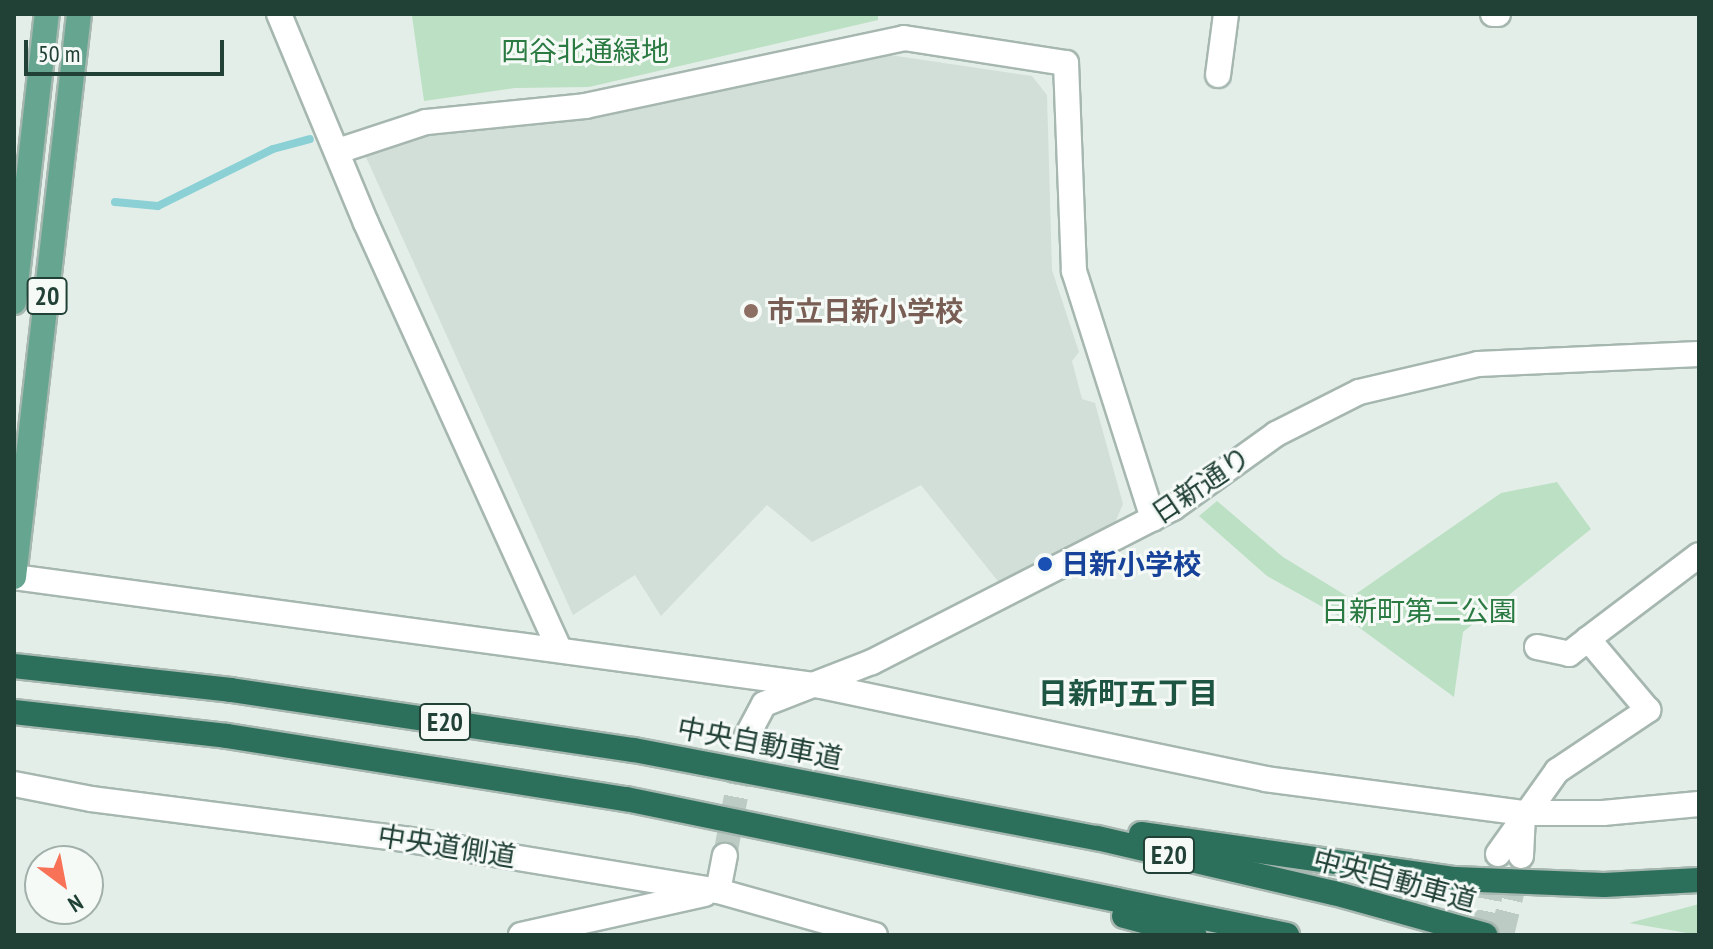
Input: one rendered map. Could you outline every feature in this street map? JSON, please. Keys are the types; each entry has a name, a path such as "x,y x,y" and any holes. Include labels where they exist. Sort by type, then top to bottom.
{"highway":[{"name":"中央自動車道","path":"14,666 246,692 634,750 1097,838 1334,893 1485,935"},
{"name":"E20","path":"26,714 258,741 626,799 1287,935"},
{"path":"850,790 1455,879 1604,885 1699,880"},
{"path":"824,838 1195,935"}],"main road":[{"name":"20","path":"14,302 47,14"},
{"name":"20","path":"14,577 79,14"}],"street":[{"path":"279,14 559,649"},
{"path":"1218,75 1226,14"},
{"path":"338,151 426,122 585,106 904,38 1066,63 1074,271 1153,519"},
{"name":"日新通り","path":"747,736 764,704 821,686 1153,519 1286,428 1330,404 1396,381 1478,364 1699,354"},
{"path":"1537,647 1569,654 1699,555"},
{"path":"14,577 821,686 1265,779 1523,813 1603,813 1699,804"},
{"path":"1510,855 1523,813 1557,771 1648,710 1588,639"},
{"name":"中央道側道","path":"14,784 91,799 410,840 718,891 875,935"},
{"path":"521,935 718,891 725,856"}],"shaded area":[{"name":"市立日新小学校","path":"883,54 1032,76 1047,95 1052,270 1079,352 1072,361 1082,399 1095,403 1123,504 1115,523 1001,585 921,485 812,542 767,505 661,616 635,575 573,615 365,155 428,131 580,119"}],"green space":[{"name":"四谷北通緑地","path":"878,14 878,20 589,87 515,88 424,101 412,16"},
{"name":"日新町第二公園","path":"1557,482 1591,529 1463,632 1454,697 1357,626 1267,576 1199,516 1217,501 1283,557 1350,598 1501,493"},
{"path":"1699,904 1699,935 1629,923"}],"waterway":[{"path":"115,202 158,206 273,149 310,139"}],"tunnel":[{"path":"725,856 747,736"},
{"path":"1483,935 1498,854"},
{"path":"1502,935 1521,856"}],"place":[{"name":"市立日新小学校","path":"751,311"},
{"name":"日新小学校","path":"1045,564"}],"district":[{"name":"日新町五丁目","path":"1128,693"}]}
